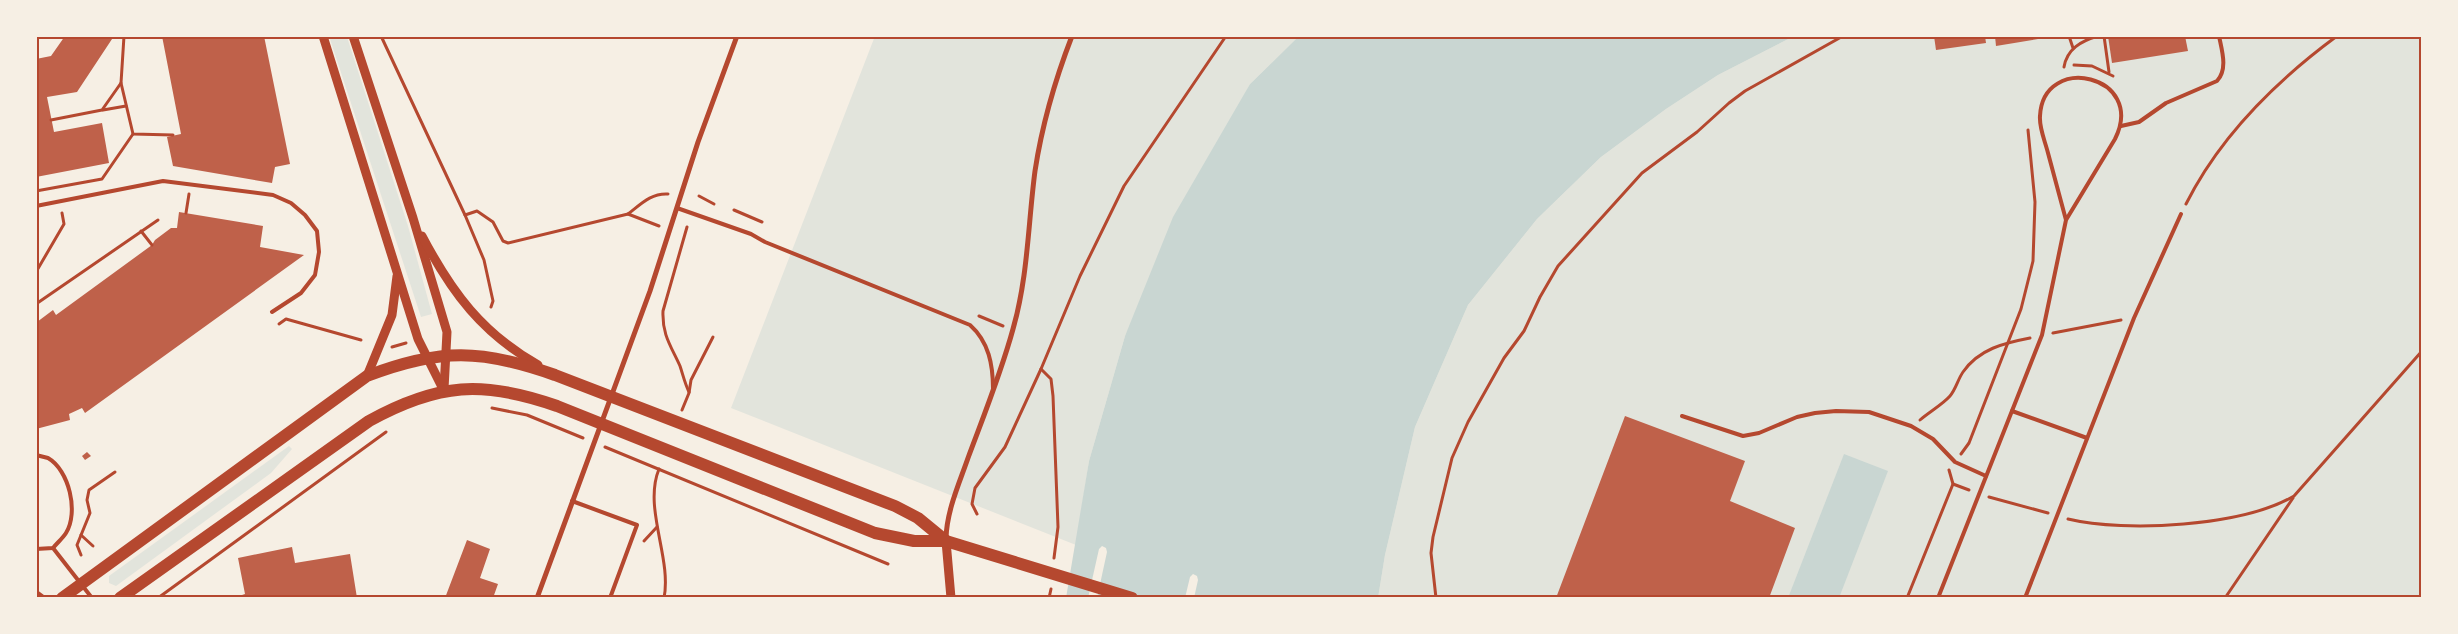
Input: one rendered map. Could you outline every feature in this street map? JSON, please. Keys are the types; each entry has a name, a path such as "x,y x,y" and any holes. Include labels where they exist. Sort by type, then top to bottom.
{"main road":[{"path":"62,598 367,376 410,361 446,355 490,356 519,362 555,375 895,506 918,518 946,541"},
{"path":"120,598 369,421 410,401 444,391 491,389 525,395 875,532 908,540 946,541 1132,598"}],"street":[{"path":"323,36 418,339 444,391"},
{"path":"353,36 413,218 447,332 444,391"},
{"path":"537,598 624,365 706,117 737,36"},
{"path":"952,598 946,541 951,505 1013,330 1021,296 1040,143 1055,85 1072,36"},
{"path":"413,218 442,274 477,319 507,345 555,375"},
{"path":"367,376 392,315 397,273"}],"lane":[{"path":"2121,126 2139,122 2166,103 2217,81 2222,76 2224,68 2219,36"},
{"path":"1938,598 2042,335 2066,220 2121,126 2121,111 2116,98 2107,87 2095,80 2082,77 2068,79 2056,85 2046,95 2041,108 2040,122 2066,220"},
{"path":"36,206 163,181 273,195 291,203 305,215 316,231 320,252 315,275 300,293 272,312"},
{"path":"677,208 751,234 764,242 970,325 984,342 988,352 992,365 992,392"},
{"path":"2026,598 2134,318 2181,214"},
{"path":"1682,416 1743,436 1759,433 1796,417 1836,411 1869,412 1911,426 1933,439 1955,462 1986,476"},
{"path":"2012,411 2087,438"},
{"path":"36,455 48,458 57,467 70,493 70,519 66,533 52,548 36,549"},
{"path":"572,501 637,525 610,598"},
{"path":"52,548 92,598"}],"path":[{"path":"36,191 102,178 133,134 121,83 124,36"},
{"path":"381,36 466,215 484,260 493,301 491,307"},
{"path":"976,514 972,504 975,488 1005,447 1080,276 1124,186 1226,36"},
{"path":"1436,598 1431,552 1452,458 1468,422 1504,358 1524,331 1540,297 1558,266 1622,193 1663,157 1697,132 1745,91 1843,36"},
{"path":"2069,36 2073,48"},
{"path":"2064,67 2073,48 2086,40 2098,36"},
{"path":"2104,36 2109,73"},
{"path":"2181,214 2210,163 2248,114 2309,58 2337,36"},
{"path":"2055,71 2074,65 2092,66 2109,73 2115,78"},
{"path":"102,110 121,83"},
{"path":"51,120 126,106"},
{"path":"1907,598 1953,484 1948,469 1969,443 2026,295 2035,242 2035,202 2028,123"},
{"path":"133,134 173,135"},
{"path":"466,215 477,211 493,222 501,238 508,243 628,214 650,197 659,193 668,194"},
{"path":"699,196 714,204"},
{"path":"734,210 762,222"},
{"path":"628,214 659,226"},
{"path":"36,304 158,220"},
{"path":"36,272 64,224"},
{"path":"687,227 663,311 662,323 663,332 681,369 689,393 690,380 713,337"},
{"path":"142,231 152,245"},
{"path":"1911,426 1951,395 1968,364 1991,348 2008,342 2134,318"},
{"path":"280,324 286,319 361,340"},
{"path":"387,348 408,342"},
{"path":"2225,598 2294,496 2422,351"},
{"path":"1041,368 1049,374 1053,396 1058,527 1054,559"},
{"path":"486,407 527,415 590,441"},
{"path":"158,598 394,427"},
{"path":"599,445 888,564"},
{"path":"81,555 77,544 90,513 87,500 89,490 115,472"},
{"path":"655,478 657,527 663,571 664,598"},
{"path":"1953,484 2010,504 2057,516 2108,525 2164,526 2261,511 2294,496"},
{"path":"638,547 657,527"},
{"path":"81,535 93,546"},
{"path":"1049,598 1051,588"},
{"path":"36,591 44,596"}],"shaded area":[{"path":"329,36 346,36 348,40 408,226 432,314 421,317"},
{"path":"875,36 1299,36 1250,84 1125,336 1089,461 1076,545 731,408"},
{"path":"1299,36 1794,36 1718,75 1666,109 1601,157 1537,219 1468,305 1415,427 1385,555 1378,598 1194,598 1198,580 1197,576 1193,574 1190,577 1185,598 1097,598 1107,552 1106,548 1102,546 1099,549 1088,598 1066,598 1089,461 1125,336 1173,217 1250,84"},
{"path":"1794,36 2422,36 2422,598 1378,598 1385,555 1415,427 1468,305 1537,219 1601,157 1666,109 1718,75"},
{"path":"289,446 292,449 271,473 116,586 109,583 109,576"},
{"path":"1844,454 1888,471 1839,598 1788,598"}],"building":[{"path":"65,36 114,36 77,92 47,97 54,132 102,123 109,163 36,177 36,59 51,56"},
{"path":"162,36 264,36 290,164 275,167 272,183 173,166 167,137 181,134"},
{"path":"1934,36 1985,36 1986,43 1936,50"},
{"path":"1995,36 2050,36 2050,37 1996,46"},
{"path":"2108,36 2185,36 2188,51 2112,63"},
{"path":"179,212 263,226 260,247 304,255 85,413 82,408 69,414 70,420 36,429 37,322 53,310 56,315 152,245 155,240 171,228 177,228"},
{"path":"1625,416 1745,461 1730,501 1795,528 1769,598 1556,598"},
{"path":"87,452 91,456 85,460 82,456"},
{"path":"467,540 490,549 480,578 498,584 493,598 445,598"},
{"path":"292,547 295,563 350,554 357,598 233,598 245,594 238,558"}]}
